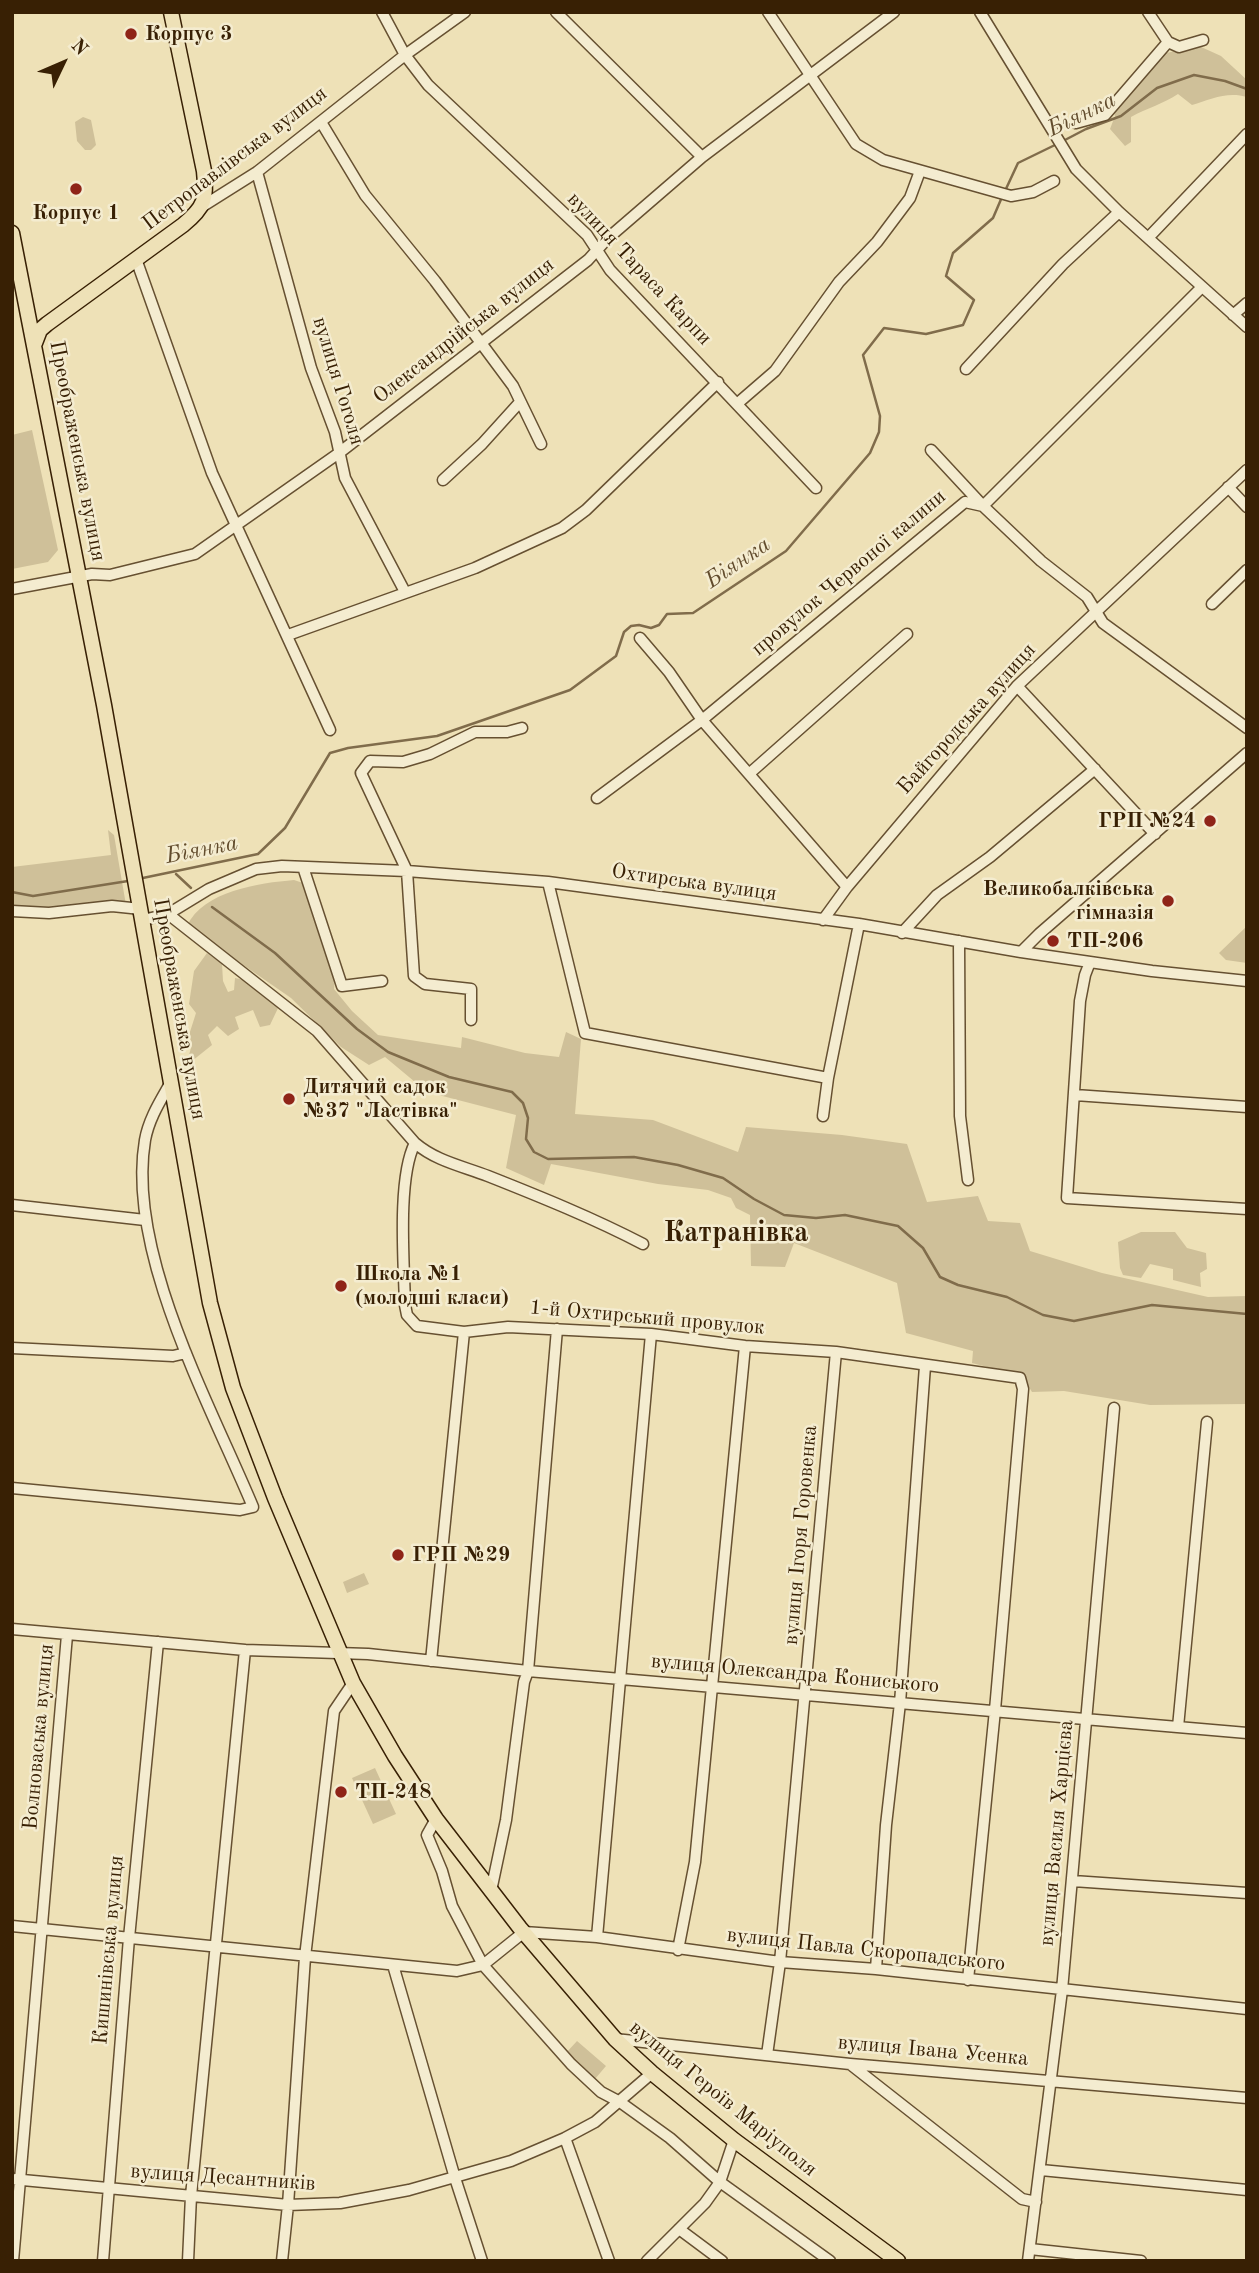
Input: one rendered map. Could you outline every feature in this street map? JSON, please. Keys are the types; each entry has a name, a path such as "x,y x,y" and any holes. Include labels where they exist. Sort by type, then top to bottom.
{"main road":[{"path":"171,12 204,171 206,189 203,206"},
{"name":"Петропавлівська вулиця","path":"35,343 40,330 47,324 183,225 203,206"},
{"name":"Преображенська вулиця","path":"12,233 80,576 210,1303 233,1388 275,1498 341,1652"},
{"name":"вулиця Героїв Маріуполя","path":"341,1652 353,1683 395,1756 436,1819 524,1933 615,2039 734,2140 898,2261"}],"street":[{"name":"вулиця Тараса Карпи","path":"382,12 405,55 428,85 587,235 610,270 816,488"},
{"name":"Петропавлівська вулиця","path":"203,206 257,172 405,55 465,12"},
{"path":"556,12 702,156"},
{"path":"768,12 856,144 883,160 1006,194 1033,192 1054,181"},
{"name":"Олександрійська вулиця","path":"12,589 80,576 110,575 195,554 339,453 588,260 702,156 894,12"},
{"path":"980,12 1076,169 1148,239 1247,327"},
{"path":"1149,12 1168,43 1179,47 1203,40"},
{"path":"1076,123 1105,115 1168,43"},
{"path":"321,122 365,195 481,341 513,386 541,444"},
{"path":"1148,239 1247,134"},
{"path":"738,403 775,371 839,282 877,242 910,198 920,171"},
{"name":"вулиця Гоголя","path":"257,172 311,368 335,432 345,478 405,592"},
{"path":"966,369 1063,264 1119,212"},
{"path":"136,259 212,473 330,730"},
{"name":"провулок Червоної калини","path":"597,798 702,720 965,502 983,506 1202,286"},
{"path":"1233,315 1247,303"},
{"path":"288,635 475,568 562,528 586,510 718,382"},
{"path":"443,480 520,402"},
{"path":"931,450 983,506 1041,561 1087,597 1103,622 1247,728"},
{"name":"Байгородська вулиця","path":"823,920 847,887 1017,686 1247,470"},
{"path":"1228,487 1247,507"},
{"path":"1212,604 1247,570"},
{"path":"750,773 906,634"},
{"path":"640,638 669,672 702,720 847,887"},
{"path":"1017,686 1155,834"},
{"path":"471,1020 471,989 425,984 414,976 407,872 361,773 370,761 403,762 430,754 475,733 508,732 522,728"},
{"path":"1021,952 1247,753"},
{"path":"902,933 937,895 990,857 1095,769"},
{"name":"Охтирська вулиця","path":"12,911 49,913 112,906 168,914 209,889 256,869 282,866 407,872 548,882 859,924 1090,962 1247,981"},
{"path":"303,867 342,986 382,981"},
{"path":"548,882 584,1033 828,1078"},
{"path":"168,914 317,1031 415,1143 430,1156 612,1227 643,1244"},
{"path":"823,1116 859,924"},
{"path":"959,941 960,1116 968,1180"},
{"path":"1090,962 1080,1001 1067,1198 1247,1209"},
{"path":"12,1488 240,1510 253,1507 172,1316 145,1220 142,1174 145,1138 153,1114 171,1082"},
{"path":"1075,1095 1247,1107"},
{"name":"1-й Охтирський провулок","path":"415,1143 408,1156 406,1168 404,1224 407,1315 418,1325 464,1332 508,1326 651,1334 745,1346 836,1353 1020,1378 1023,1389 995,1710"},
{"path":"12,1205 145,1220"},
{"path":"491,1891 506,1820 524,1682 528,1671 558,1329"},
{"path":"431,1661 464,1332"},
{"path":"597,1937 618,1678 651,1334"},
{"path":"678,1950 695,1861 745,1346"},
{"path":"12,1348 173,1356 186,1353"},
{"name":"вулиця Ігоря Горовенка","path":"766,2055 780,1962 836,1353"},
{"path":"876,1969 886,1825 900,1703 925,1366"},
{"name":"вулиця Василя Харцієва","path":"1028,2261 1041,2170 1073,1881 1114,1408"},
{"path":"1178,1727 1207,1422"},
{"name":"вулиця Олександра Кониського","path":"12,1629 245,1650 341,1652 528,1671 1247,1733"},
{"name":"Волноваська вулиця","path":"13,2261 16,2179 43,1930 66,1635"},
{"name":"Кишинівська вулиця","path":"103,2261 129,1938 158,1642"},
{"path":"188,2261 191,2196 218,1946 245,1650"},
{"path":"282,2261 305,1956 334,1711 353,1683"},
{"path":"968,1980 995,1710"},
{"path":"436,1819 427,1835 442,1871 452,1906 483,1965 571,2064 601,2092 620,2102 670,2138 720,2182 830,2261"},
{"path":"1073,1881 1247,1893"},
{"path":"12,1926 457,1970 483,1965 524,1933"},
{"name":"вулиця Павла Скоропадського","path":"524,1933 597,1937 780,1962 876,1969 1247,2009"},
{"path":"393,1965 482,2261"},
{"name":"вулиця Івана Усенка","path":"615,2039 850,2064 1247,2098"},
{"path":"850,2064 1022,2199 1036,2202"},
{"name":"вулиця Десантників","path":"16,2179 288,2205 341,2203 409,2190 511,2161 595,2122 652,2073"},
{"path":"565,2138 609,2261"},
{"path":"647,2261 705,2203 720,2182 734,2140"},
{"path":"1041,2170 1247,2190"},
{"path":"679,2229 722,2261"},
{"path":"1030,2249 1141,2261"}],"shaded area":[{"path":"1199,46 1221,56 1247,80 1247,97 1226,95 1192,105 1178,94 1131,117 1131,142 1125,146 1110,129 1115,116 1113,110 1166,53"},
{"path":"83,117 91,120 96,145 91,150 85,150 77,141 75,122"},
{"path":"32,430 58,550 48,562 12,569 12,435"},
{"path":"108,830 114,835 126,905 50,910 12,907 12,867 111,855"},
{"path":"294,880 306,884 335,976 334,989 352,1011 378,1035 461,1048 462,1037 525,1053 559,1057 566,1032 581,1039 575,1114 653,1120 738,1152 746,1127 842,1135 907,1144 927,1202 978,1196 988,1221 1020,1223 1030,1251 1102,1273 1208,1297 1247,1296 1247,1404 1150,1405 1064,1391 1032,1392 1022,1376 972,1363 973,1351 906,1333 897,1283 794,1243 785,1267 751,1266 750,1215 736,1208 731,1198 708,1190 658,1184 551,1164 544,1185 506,1168 516,1115 427,1092 385,1057 369,1065 341,1047 291,998 187,926 206,904 219,897 249,887"},
{"path":"1247,926 1247,963 1226,960 1219,953"},
{"path":"207,953 222,964 223,981 228,992 234,990 235,978 245,980 279,1006 270,1025 260,1027 253,1010 235,1017 239,1029 228,1036 217,1026 208,1035 212,1045 192,1061 189,1055 192,1044 189,1035 196,1013 189,1004 194,971"},
{"path":"1141,1232 1175,1232 1187,1248 1206,1253 1207,1269 1200,1273 1201,1287 1173,1280 1173,1269 1150,1264 1141,1278 1123,1275 1118,1242"},
{"path":"364,1573 369,1584 347,1593 343,1582"},
{"path":"375,1768 396,1814 373,1824 352,1778"},
{"path":"577,2041 606,2066 595,2079 566,2053"}],"waterway":[{"name":"Біянка","path":"1063,141 1121,116 1157,88 1194,75 1225,81 1247,89"},
{"name":"Біянка","path":"1005,191 1018,163 1057,144"},
{"name":"Біянка","path":"138,879 258,854 285,828 330,753 348,748 437,736 570,690 616,656 624,632 631,626 651,628 659,625 667,614 693,613 786,551 870,453 879,432 880,416 863,355 884,328 926,334 963,325 974,300 946,276 953,253 993,218 1002,197"},
{"path":"176,874 191,888"},
{"name":"Біянка","path":"12,892 33,896 128,881"},
{"path":"212,907 275,953 357,1029 388,1052 449,1077 512,1092 523,1103 528,1118 526,1139 534,1152 548,1159 634,1157 678,1165 723,1178 784,1215 816,1218 845,1215 898,1226 923,1248 940,1277 958,1285 1007,1297 1043,1315 1074,1321 1152,1305 1247,1314"}],"place":[{"name":"Корпус 3","path":"131,34"},
{"name":"Корпус 1","path":"76,189"},
{"name":"ГРП №24","path":"1210,821"},
{"name":"Великобалківська гімназія","path":"1168,901"},
{"name":"ТП-206","path":"1053,941"},
{"name":"Дитячий садок №37 \"Ластівка\"","path":"289,1099"},
{"name":"Школа №1 (молодші класи)","path":"341,1286"},
{"name":"ГРП №29","path":"398,1555"},
{"name":"ТП-248","path":"341,1792"}],"district":[{"name":"Катранівка","path":"736,1234"}]}
